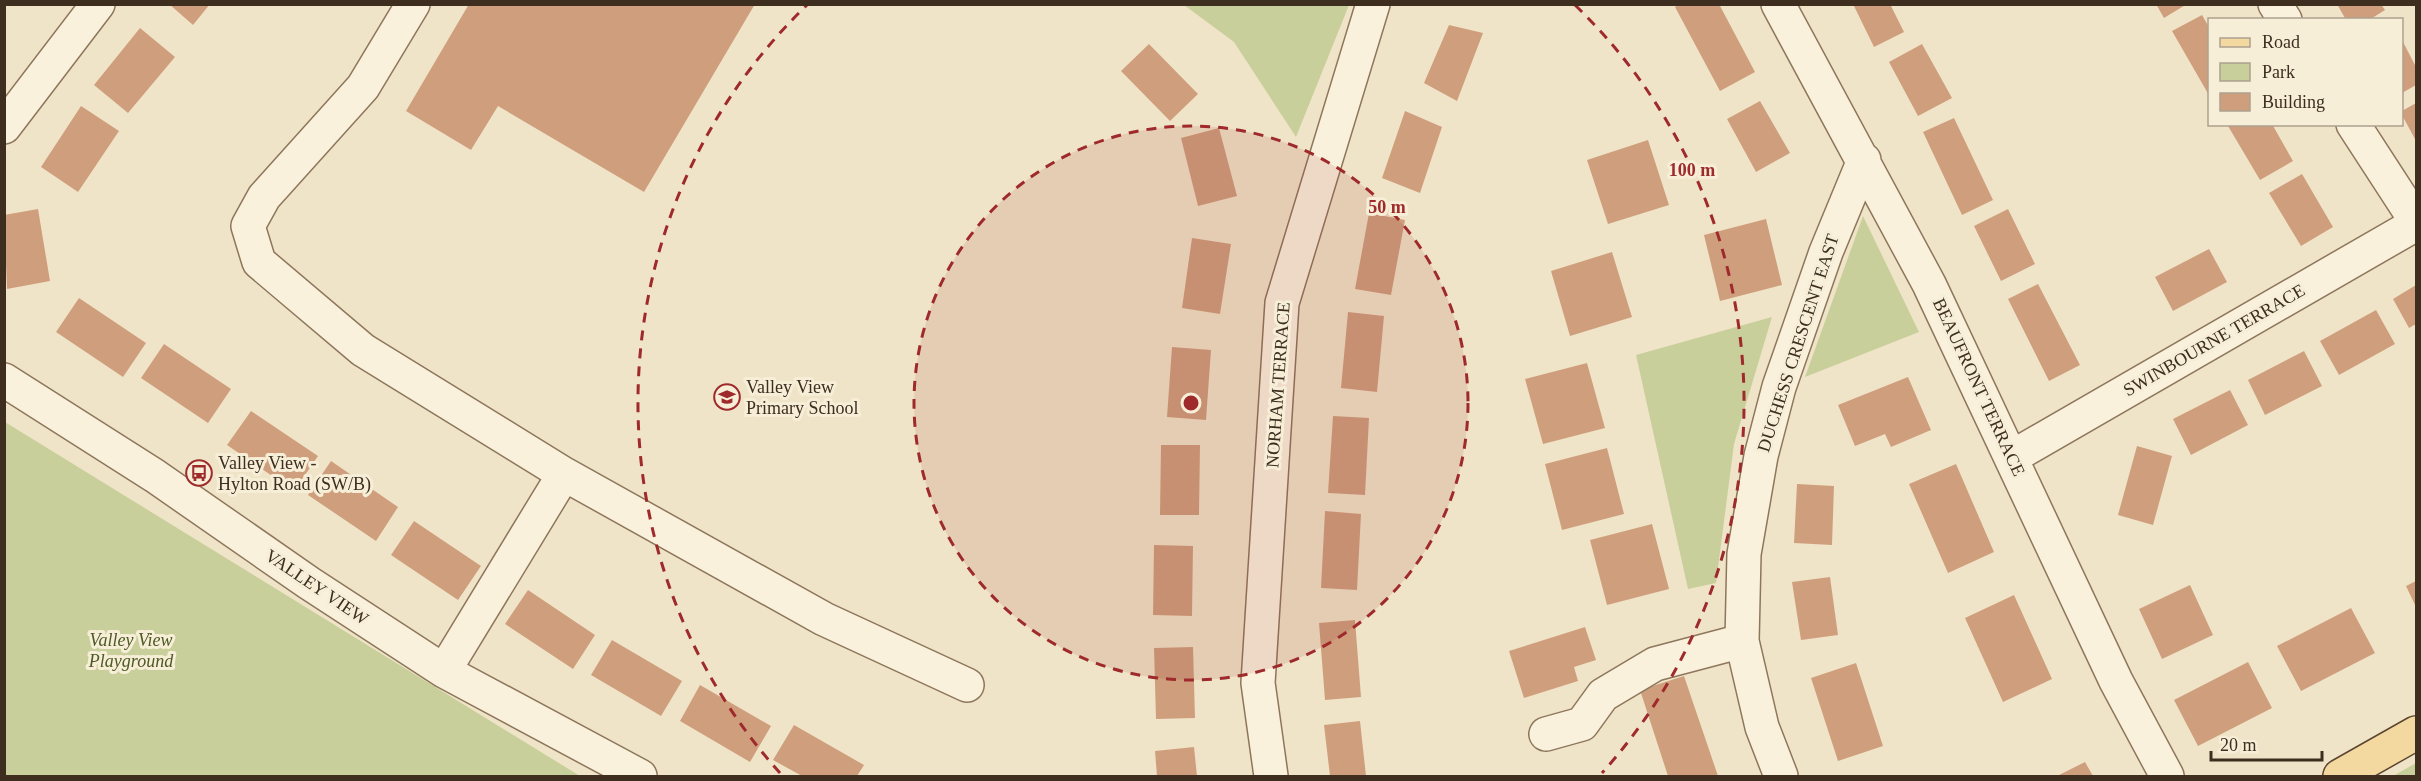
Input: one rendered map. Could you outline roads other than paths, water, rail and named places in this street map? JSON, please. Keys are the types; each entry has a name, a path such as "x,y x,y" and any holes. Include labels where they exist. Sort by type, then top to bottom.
{"main road":[{"path":"2340,777 2416,733"}],"street":[{"path":"4,127 98,4"},
{"path":"413,4 363,87 264,197 248,226 259,262 363,350 564,474 824,619 967,685"},
{"name":"NORHAM TERRACE","path":"1271,777 1258,683 1282,303 1373,4"},
{"name":"BEAUFRONT TERRACE","path":"1778,4 1929,284 2116,681 2167,777"},
{"path":"2275,4 2284,18"},
{"path":"2355,126 2416,223"},
{"name":"DUCHESS CRESCENT EAST","path":"1781,777 1762,727 1742,641 1744,554 1761,456 1802,319 1863,160"},
{"name":"SWINBOURNE TERRACE","path":"2012,457 2416,223"},
{"name":"VALLEY VIEW","path":"4,380 155,476 309,583 444,671 640,777"},
{"path":"444,671 564,474"},
{"path":"1546,734 1582,724 1603,695 1655,664 1742,641"}],"place":[{"name":"Valley View Primary School","path":"727,397"},
{"name":"Valley View - Hylton Road (SW/B)","path":"199,473"}],"park label":[{"name":"Valley View Playground","path":"131,650"}]}
